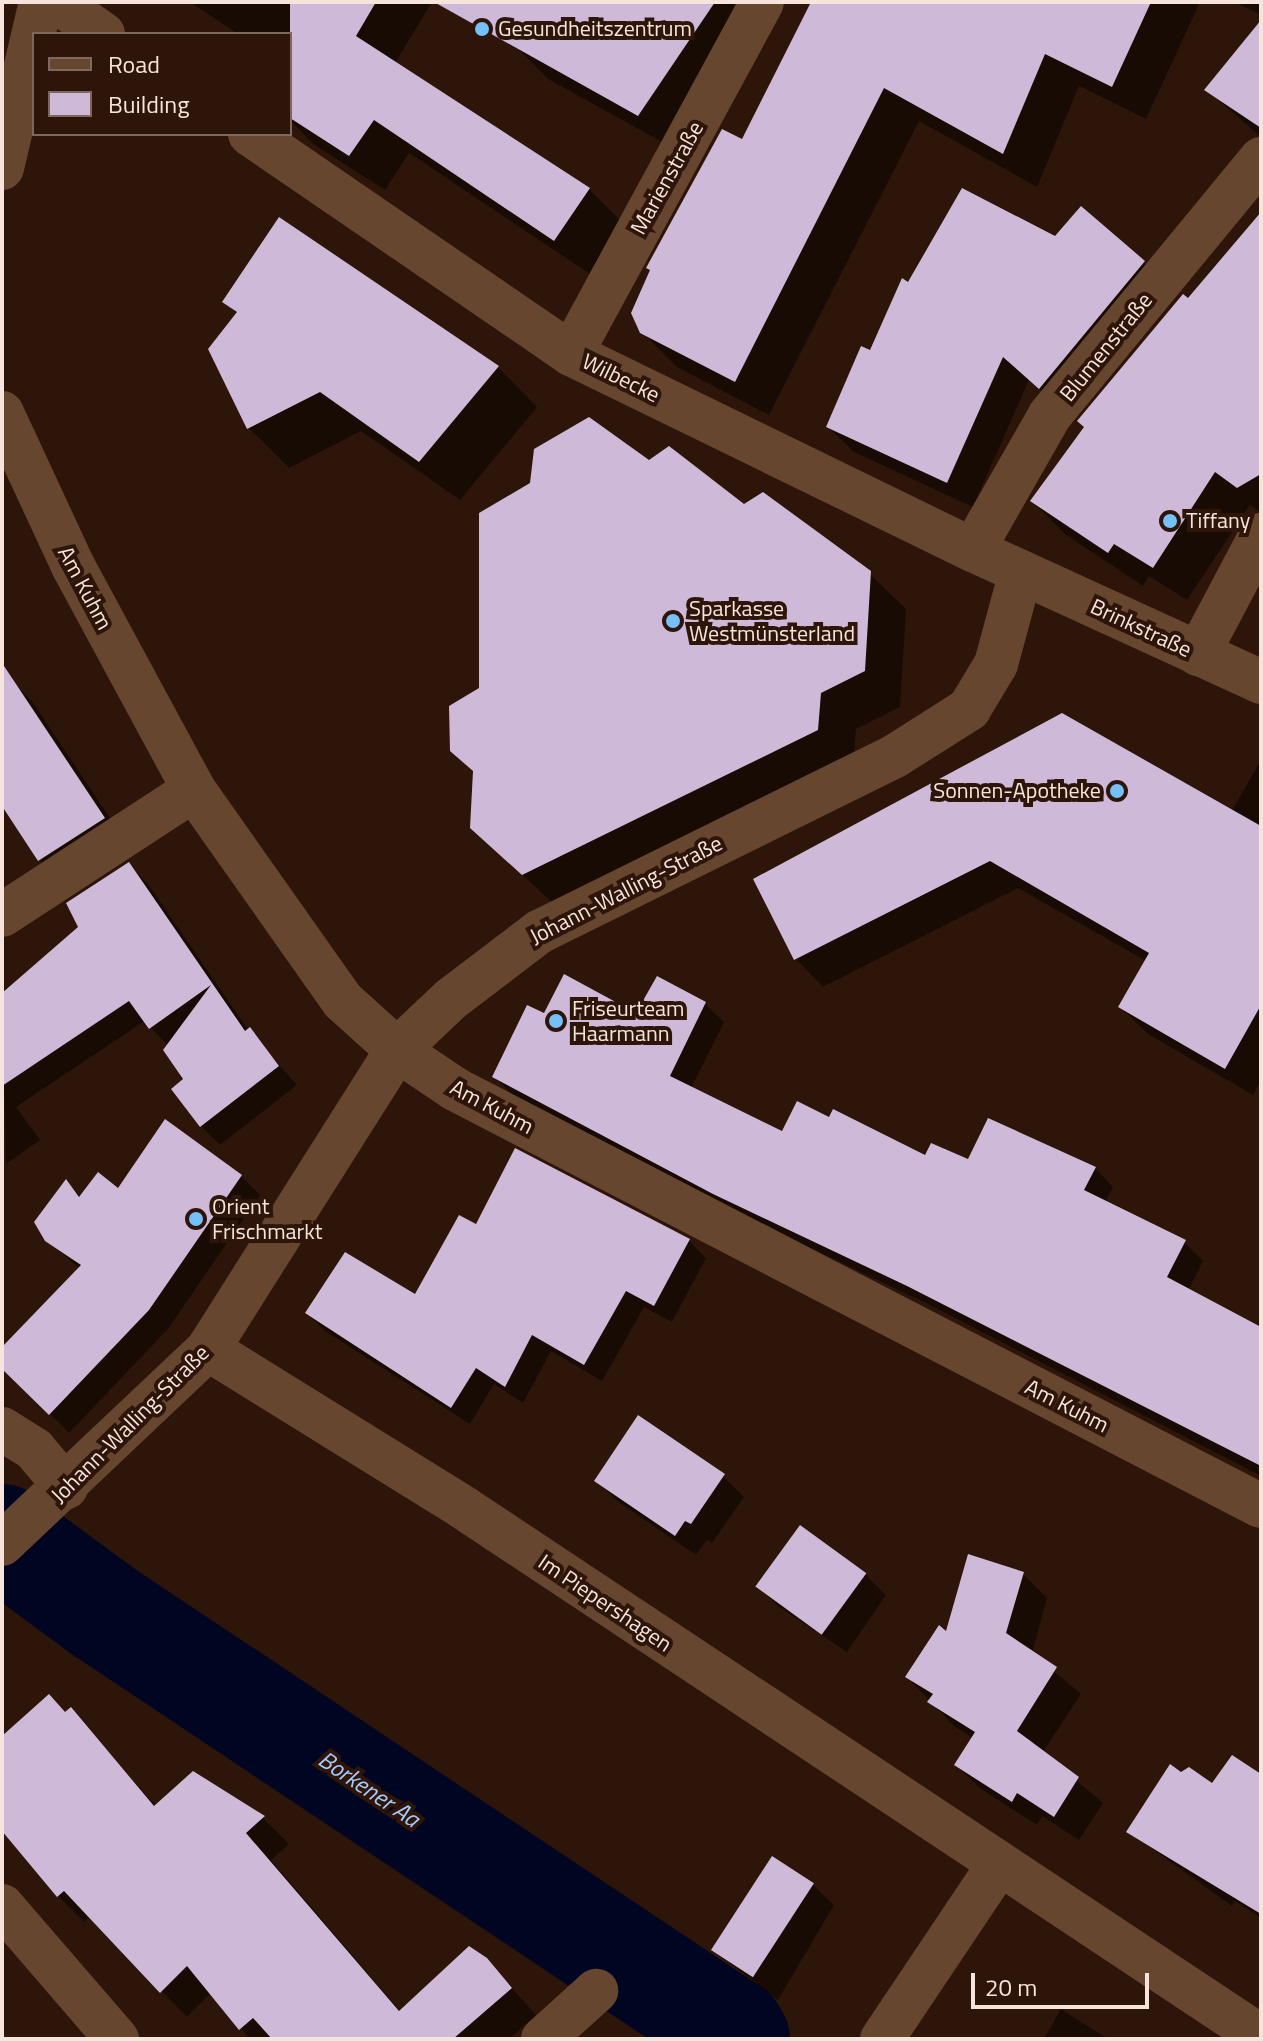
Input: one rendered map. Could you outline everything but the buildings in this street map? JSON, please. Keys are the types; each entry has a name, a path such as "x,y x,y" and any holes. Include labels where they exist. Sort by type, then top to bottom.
{"street":[{"path":"34,32 41,2"},
{"path":"57,2 100,32"},
{"name":"Marienstraße","path":"571,354 762,2"},
{"path":"2,168 32,40"},
{"name":"Wilbecke","path":"253,136 571,354 1021,572"},
{"name":"Blumenstraße","path":"973,550 1050,415 1261,159"},
{"name":"Am Kuhm","path":"2,413 73,566 194,790 343,1001 397,1050 455,1089 1261,1506"},
{"path":"1198,654 1261,535"},
{"name":"Brinkstraße","path":"1021,572 1261,682"},
{"name":"Johann-Walling-Straße","path":"2,1544 56,1498 208,1349 397,1050 476,976 539,932 895,756 969,709 996,664 1021,572"},
{"path":"2,915 194,790"},
{"name":"Im Piepershagen","path":"208,1349 464,1508 998,1866 1261,2037"},
{"path":"2,1429 34,1449 56,1498"},
{"path":"882,2039 998,1866"},
{"path":"2,1906 117,2039"},
{"path":"543,2039 596,1991"}],"waterway":[{"name":"Borkener Aa","path":"2,1537 104,1612 732,2031 737,2039"}],"place":[{"name":"Gesundheitszentrum","path":"482,29"},
{"name":"Tiffany","path":"1170,521"},
{"name":"Sparkasse Westmünsterland","path":"673,621"},
{"name":"Sonnen-Apotheke","path":"1117,791"},
{"name":"Friseurteam Haarmann","path":"556,1021"},
{"name":"Orient Frischmarkt","path":"196,1219"}]}
